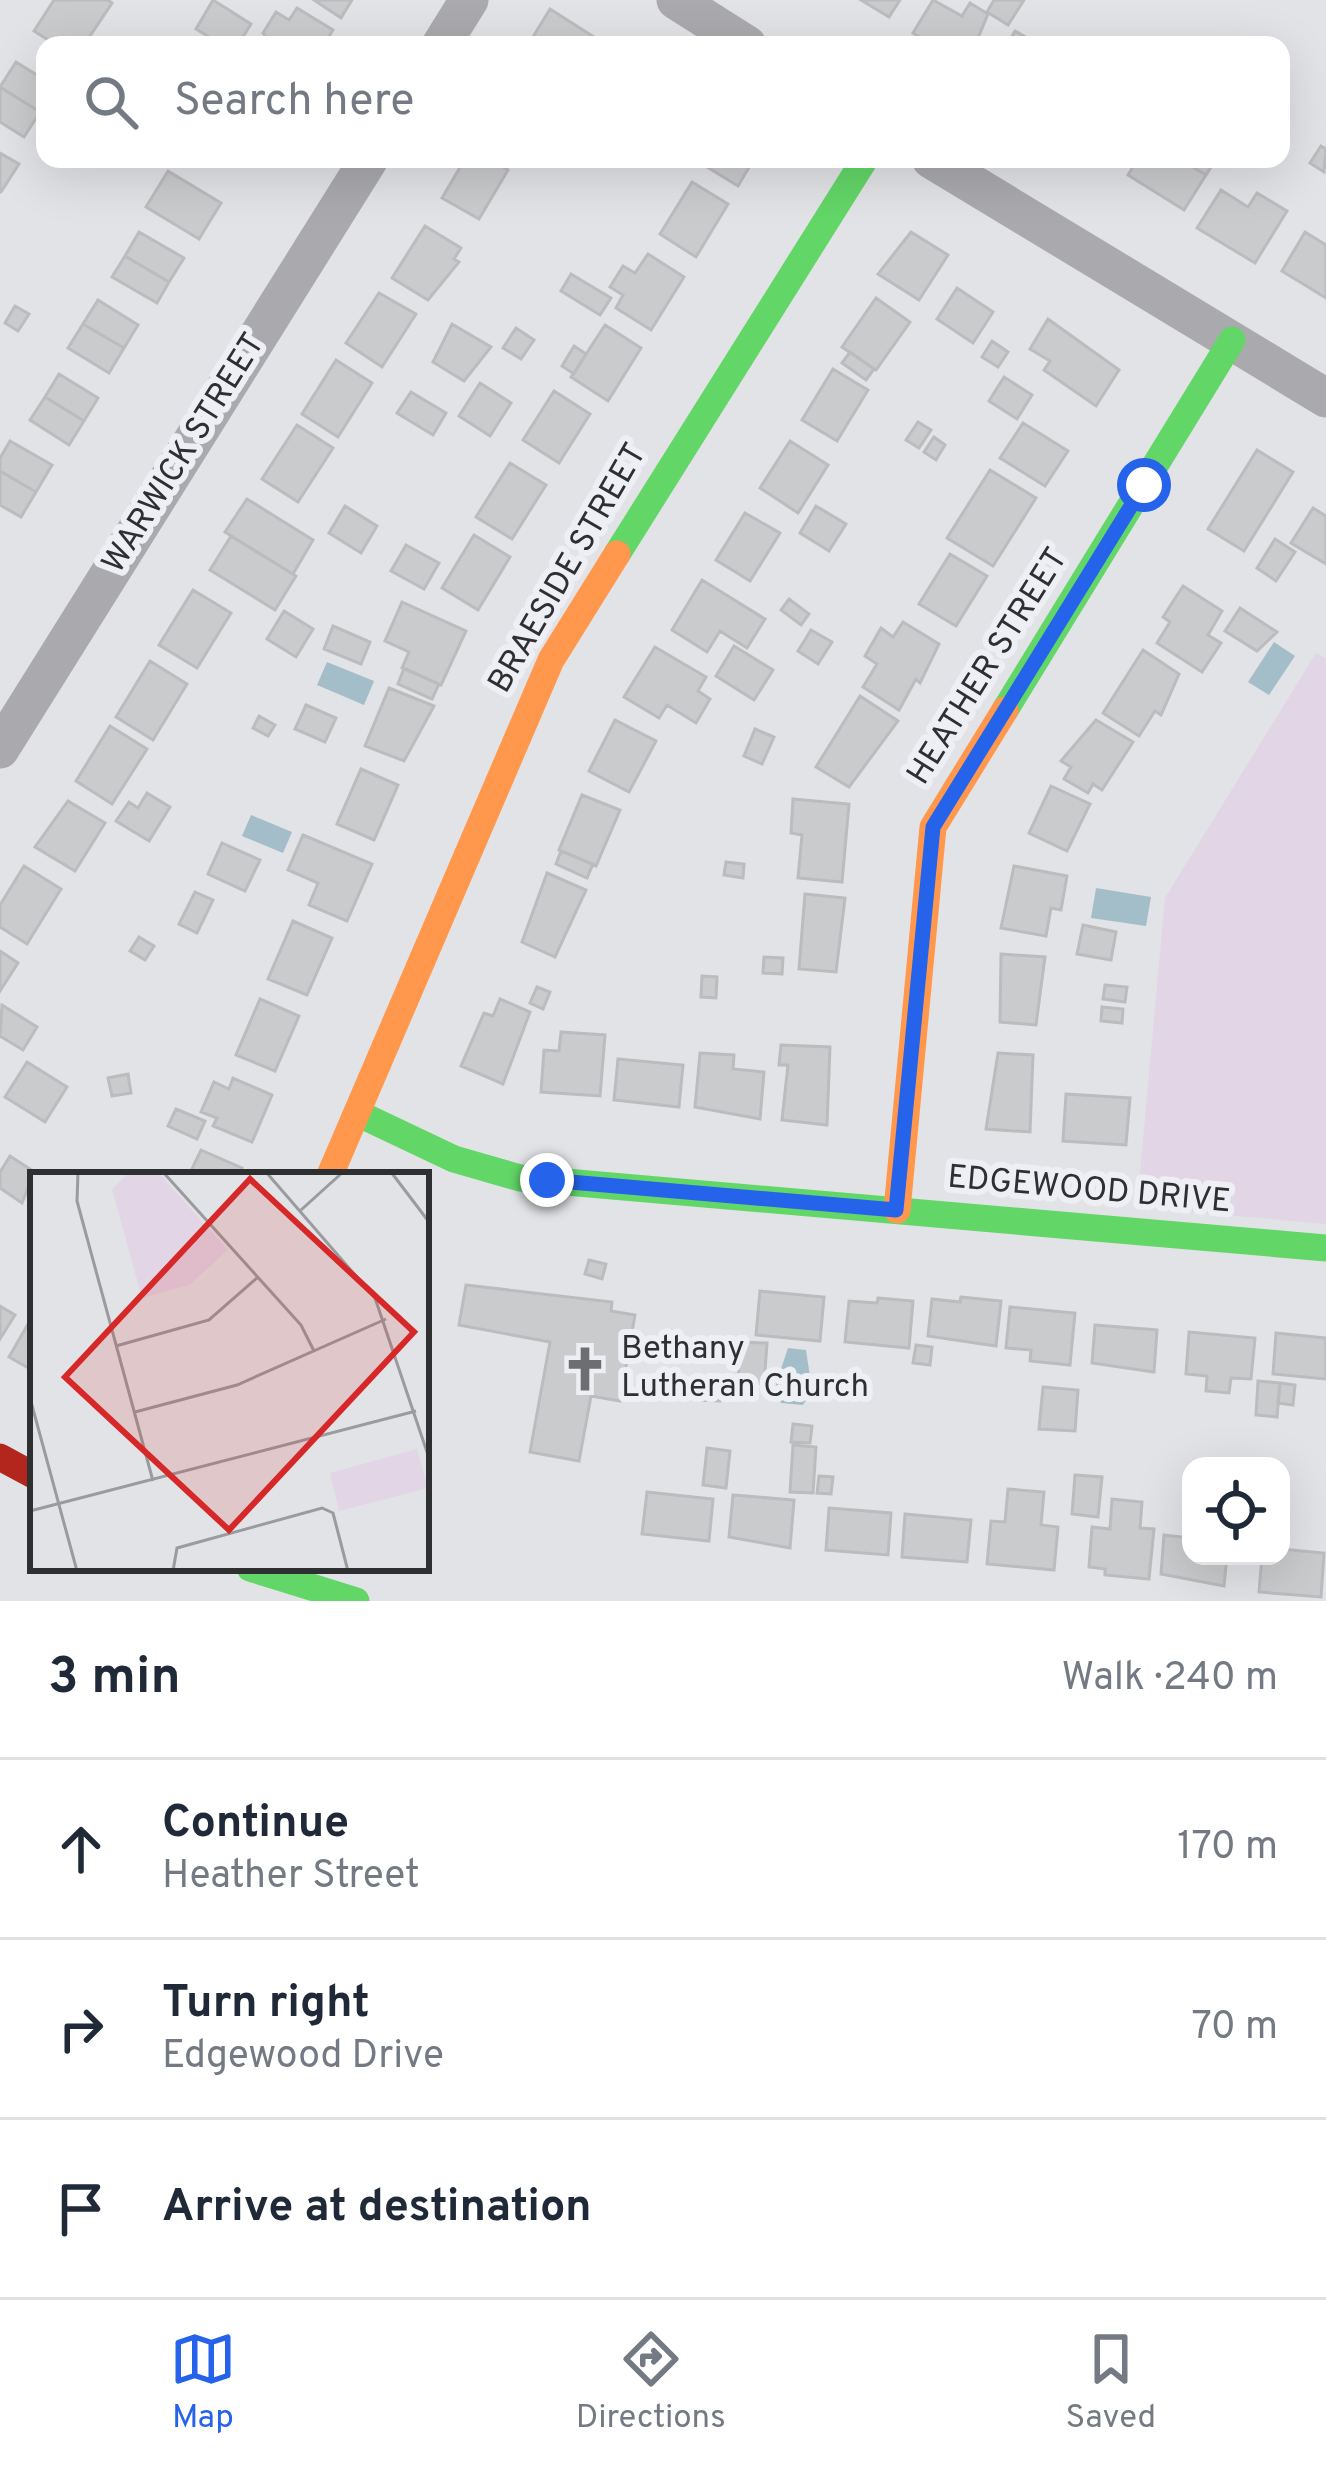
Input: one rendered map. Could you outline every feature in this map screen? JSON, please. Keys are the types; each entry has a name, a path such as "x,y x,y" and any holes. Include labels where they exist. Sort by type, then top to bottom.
{"street":[{"path":"447,36 469,0"},
{"path":"676,0 733,36"},
{"name":"WARWICK STREET","path":"0,749 363,168"},
{"name":"BRAESIDE STREET","path":"331,1172 551,660 859,168"},
{"path":"946,168 1326,398"},
{"name":"HEATHER STREET","path":"896,1210 933,827 1232,340"},
{"name":"EDGEWOOD DRIVE","path":"357,1113 454,1159 520,1178 1326,1248"},
{"path":"0,1457 30,1473"},
{"path":"260,1571 356,1601"}],"shaded area":[{"path":"1316,653 1326,659 1326,1224 1137,1207 1165,898"}],"water":[{"path":"1274,642 1295,656 1269,695 1248,682"},
{"path":"327,662 374,681 364,705 317,685"},
{"path":"251,815 292,832 283,853 242,836"},
{"path":"1096,888 1151,897 1146,926 1091,918"},
{"path":"788,1348 806,1350 812,1390 803,1405 781,1403 776,1384"}],"building":[{"path":"54,0 112,3 90,36 42,36 34,31"},
{"path":"213,0 251,24 244,36 207,36 196,29"},
{"path":"314,0 352,0 341,18"},
{"path":"861,0 900,0 889,17"},
{"path":"933,0 962,16 970,3 988,14 979,36 913,33"},
{"path":"994,0 1024,0 1008,25 987,12"},
{"path":"297,8 333,30 329,36 263,33 276,12 289,20"},
{"path":"550,9 592,36 534,36"},
{"path":"16,62 36,74 36,110 0,87"},
{"path":"0,87 36,110 24,137 0,122"},
{"path":"1321,146 1326,149 1324,172 1310,163"},
{"path":"0,153 19,164 1,192 0,192"},
{"path":"460,168 508,170 479,219 442,198"},
{"path":"709,168 749,168 738,186"},
{"path":"1132,168 1195,168 1206,175 1184,210 1128,175"},
{"path":"168,171 221,203 199,239 146,207"},
{"path":"692,182 728,204 696,257 660,234"},
{"path":"1221,190 1248,207 1257,193 1287,211 1255,263 1197,228"},
{"path":"425,226 461,248 454,259 459,262 428,300 392,278"},
{"path":"139,232 184,258 169,282 125,256"},
{"path":"911,232 948,255 919,300 878,274"},
{"path":"1305,232 1326,245 1326,298 1282,271"},
{"path":"648,254 684,277 651,330 616,308 623,295 610,287 623,266 635,273"},
{"path":"125,256 169,282 157,303 112,277"},
{"path":"571,274 611,298 600,315 561,291"},
{"path":"957,288 993,312 973,343 937,319"},
{"path":"379,293 416,314 382,367 346,343"},
{"path":"876,298 910,322 876,370 842,347"},
{"path":"98,300 138,325 124,348 83,324"},
{"path":"15,306 29,314 18,331 5,323"},
{"path":"1048,319 1119,370 1096,406 1044,370 1050,361 1030,349"},
{"path":"83,324 124,348 109,373 68,348"},
{"path":"452,324 491,347 464,381 433,362"},
{"path":"605,325 641,348 608,401 571,377"},
{"path":"516,328 534,340 521,359 503,348"},
{"path":"992,341 1008,352 998,367 982,357"},
{"path":"574,346 586,354 574,374 562,366"},
{"path":"850,352 874,369 866,380 842,363"},
{"path":"336,360 372,383 338,437 302,414"},
{"path":"833,369 868,390 837,441 802,420"},
{"path":"59,374 98,398 84,421 45,397"},
{"path":"1004,377 1032,395 1017,419 989,401"},
{"path":"480,383 511,403 490,436 459,416"},
{"path":"554,391 590,414 559,463 523,440"},
{"path":"411,392 446,413 433,435 397,413"},
{"path":"45,397 84,421 69,445 30,420"},
{"path":"918,422 931,430 919,448 906,440"},
{"path":"1023,423 1068,451 1045,486 1000,458"},
{"path":"297,425 333,448 298,502 262,479"},
{"path":"934,437 945,445 936,460 924,452"},
{"path":"10,441 52,465 36,492 0,471 0,458"},
{"path":"790,441 828,465 798,513 760,488"},
{"path":"1257,450 1293,472 1244,551 1208,529"},
{"path":"510,463 546,485 512,539 476,517"},
{"path":"990,470 1036,498 993,566 947,538"},
{"path":"0,471 36,492 21,517 0,505"},
{"path":"247,499 313,540 293,574 225,532"},
{"path":"345,506 377,526 361,553 329,533"},
{"path":"816,506 846,524 829,551 800,533"},
{"path":"1313,508 1326,516 1326,564 1291,543"},
{"path":"745,513 780,533 750,581 716,560"},
{"path":"474,535 510,557 478,610 442,588"},
{"path":"231,536 296,576 275,610 210,570"},
{"path":"1275,539 1295,552 1276,581 1257,568"},
{"path":"406,545 439,563 424,589 391,571"},
{"path":"950,554 987,576 956,626 919,604"},
{"path":"702,580 765,619 747,648 720,631 707,652 672,630"},
{"path":"1183,586 1222,611 1208,635 1221,643 1202,672 1157,643 1170,622 1163,617"},
{"path":"193,590 231,613 197,668 159,645"},
{"path":"789,599 809,614 801,625 781,610"},
{"path":"402,602 466,631 441,685 402,668 409,652 385,641"},
{"path":"1240,608 1277,632 1257,651 1225,631"},
{"path":"284,611 313,629 296,657 267,639"},
{"path":"903,622 939,644 920,683 916,679 899,710 863,687 877,664 865,656 881,628 893,637"},
{"path":"333,626 370,642 361,664 324,649"},
{"path":"811,630 832,642 818,664 798,651"},
{"path":"734,646 773,670 754,700 716,676"},
{"path":"655,647 706,677 698,691 710,699 696,723 667,705 659,718 624,697"},
{"path":"1143,650 1179,674 1161,715 1155,711 1139,736 1103,713"},
{"path":"150,661 187,684 153,740 116,717"},
{"path":"404,668 439,684 432,699 398,684"},
{"path":"389,688 434,706 404,761 365,746"},
{"path":"860,696 898,721 849,787 816,767"},
{"path":"306,705 336,718 325,742 295,729"},
{"path":"259,716 275,725 268,736 253,728"},
{"path":"615,720 656,741 629,792 589,771"},
{"path":"1096,720 1133,742 1102,790 1093,784 1088,793 1064,779 1071,767 1061,761"},
{"path":"110,726 147,749 112,804 76,781"},
{"path":"755,729 774,737 762,764 744,756"},
{"path":"361,769 398,785 374,840 337,824"},
{"path":"1051,786 1090,804 1067,851 1029,833"},
{"path":"147,793 170,807 149,841 116,821 129,802 138,808"},
{"path":"582,795 620,810 596,866 559,850"},
{"path":"793,799 849,804 842,882 798,878 802,835 791,833"},
{"path":"68,801 105,823 75,871 35,847"},
{"path":"303,835 372,864 347,921 309,905 318,883 288,870"},
{"path":"222,843 260,860 245,891 208,874"},
{"path":"561,851 593,864 587,878 556,864"},
{"path":"726,862 744,864 743,878 724,875"},
{"path":"24,866 61,889 27,944 0,927 0,905"},
{"path":"1014,866 1067,876 1061,910 1051,908 1046,936 1001,928"},
{"path":"547,873 586,890 555,957 522,942"},
{"path":"195,892 213,900 197,933 179,924"},
{"path":"805,894 845,898 836,972 799,969"},
{"path":"293,921 332,938 307,995 268,979"},
{"path":"1083,925 1116,932 1111,960 1077,954"},
{"path":"139,937 154,946 145,960 130,951"},
{"path":"0,951 18,963 0,991"},
{"path":"1001,954 1045,957 1036,1025 1000,1022"},
{"path":"764,957 783,958 782,974 763,973"},
{"path":"702,976 717,977 716,998 701,997"},
{"path":"1105,985 1127,987 1125,1002 1103,999"},
{"path":"537,987 550,992 543,1009 530,1003"},
{"path":"260,999 299,1016 275,1071 236,1055"},
{"path":"500,999 530,1012 503,1084 461,1066 484,1013 493,1016"},
{"path":"2,1005 37,1027 23,1050 0,1036"},
{"path":"1102,1007 1123,1009 1122,1023 1101,1021"},
{"path":"561,1032 605,1035 600,1096 541,1092 544,1050 559,1051"},
{"path":"781,1045 830,1047 827,1125 782,1120 788,1065 779,1065"},
{"path":"700,1053 734,1055 733,1069 764,1072 760,1119 695,1107"},
{"path":"998,1053 1033,1055 1030,1132 986,1129"},
{"path":"618,1059 683,1065 679,1107 614,1100"},
{"path":"27,1062 67,1087 45,1122 5,1097"},
{"path":"128,1074 131,1093 112,1096 108,1078"},
{"path":"233,1078 272,1095 252,1142 213,1126 217,1118 201,1112 214,1082 229,1089"},
{"path":"1066,1094 1130,1098 1126,1145 1063,1141"},
{"path":"176,1109 205,1121 197,1139 168,1126"},
{"path":"201,1150 242,1168 240,1172 190,1172"},
{"path":"10,1156 34,1172 30,1172 22,1203 0,1188 0,1172"},
{"path":"589,1260 606,1264 602,1279 585,1274"},
{"name":"Bethany Lutheran Church","path":"466,1285 612,1302 611,1311 635,1315 620,1401 591,1396 579,1461 530,1452 550,1342 459,1325"},
{"path":"760,1291 824,1297 820,1341 756,1335"},
{"path":"961,1297 1001,1301 996,1346 928,1336 932,1299 960,1302"},
{"path":"878,1298 913,1301 909,1348 845,1342 849,1301 877,1303"},
{"path":"0,1306 15,1315 0,1339"},
{"path":"1010,1307 1075,1313 1070,1365 1030,1361 1031,1350 1006,1348"},
{"path":"30,1321 30,1369 9,1357"},
{"path":"1095,1325 1157,1330 1154,1372 1092,1363"},
{"path":"1189,1332 1255,1338 1251,1379 1231,1378 1229,1393 1206,1391 1207,1376 1186,1374"},
{"path":"1276,1333 1326,1338 1326,1379 1273,1374"},
{"path":"741,1342 767,1343 764,1384 738,1382"},
{"path":"916,1345 932,1347 930,1365 913,1363"},
{"path":"1258,1381 1280,1383 1277,1417 1256,1415"},
{"path":"698,1383 721,1385 720,1401 697,1400"},
{"path":"1280,1383 1295,1385 1293,1405 1278,1403"},
{"path":"1043,1387 1078,1390 1075,1431 1039,1429"},
{"path":"793,1424 812,1426 810,1443 791,1442"},
{"path":"793,1445 816,1447 813,1493 790,1492"},
{"path":"707,1448 730,1451 726,1488 703,1485"},
{"path":"1075,1475 1102,1477 1098,1517 1072,1514"},
{"path":"819,1476 833,1477 831,1494 817,1493"},
{"path":"1008,1489 1044,1492 1041,1525 1058,1527 1054,1570 987,1564 991,1521 1005,1522"},
{"path":"647,1492 713,1499 709,1541 642,1534"},
{"path":"733,1495 794,1500 790,1548 729,1537"},
{"path":"1112,1499 1142,1502 1140,1528 1154,1529 1149,1579 1105,1575 1105,1569 1089,1567 1092,1527 1110,1529"},
{"path":"829,1508 891,1513 888,1555 826,1550"},
{"path":"905,1514 971,1520 967,1562 902,1557"},
{"path":"1164,1535 1182,1537 1182,1565 1226,1565 1224,1586 1161,1574"},
{"path":"1290,1550 1324,1553 1321,1597 1259,1592 1261,1565 1290,1565"}],"traffic: fast":[{"path":"617,554 859,168"},
{"path":"1005,710 1232,340"},
{"path":"357,1113 454,1159 520,1178 1326,1248"},
{"path":"260,1571 356,1601"}],"traffic: slow":[{"path":"331,1172 551,660 617,554"},
{"path":"897,1210 933,827 1005,710"}],"traffic: jam":[{"path":"0,1457 30,1473"}],"place":[{"name":"Bethany Lutheran Church","path":"585,1369"}],"route":[{"path":"547,1180 896,1210 933,827 1144,485"}]}
